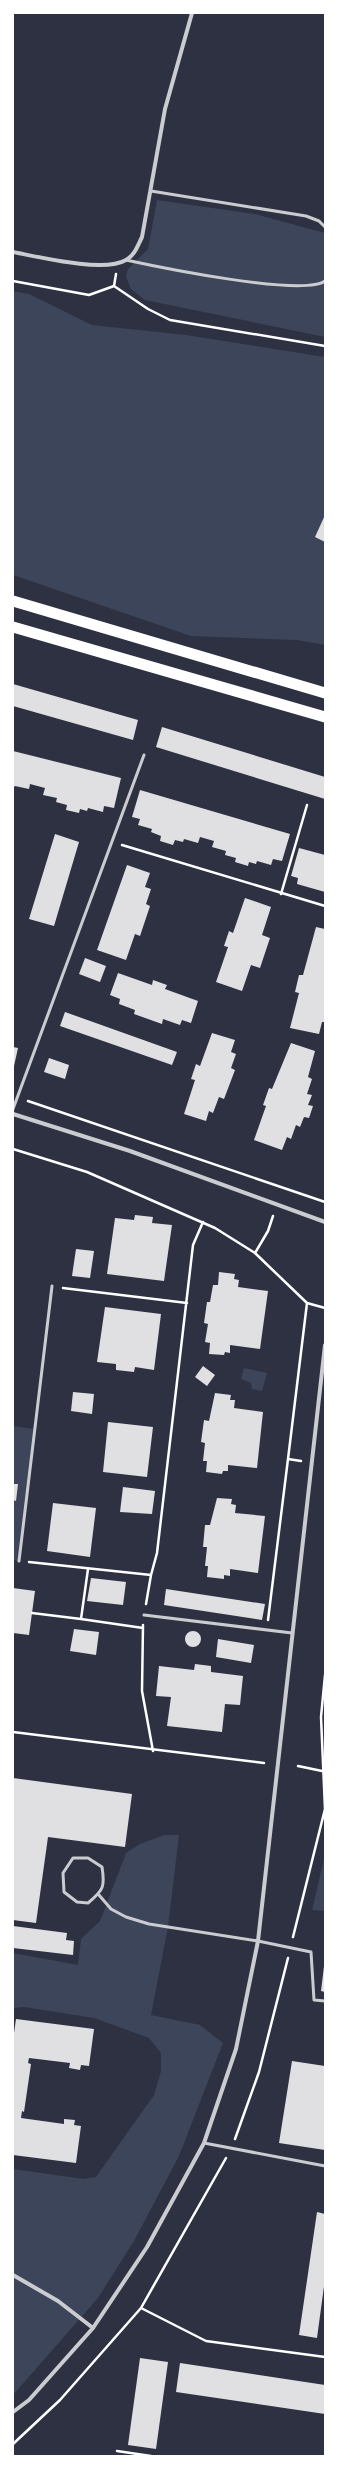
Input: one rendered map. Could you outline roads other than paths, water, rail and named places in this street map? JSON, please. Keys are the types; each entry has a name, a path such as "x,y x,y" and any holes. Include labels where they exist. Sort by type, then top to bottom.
{"highway":[{"path":"13,602 325,693"},
{"path":"13,626 325,717"}],"street":[{"path":"13,252 84,264 102,264 126,260 136,250 142,237 164,109 192,13"},
{"path":"13,1114 130,1151 325,1222"},
{"path":"13,2412 28,2400 93,2328 147,2247 204,2143 236,2049 258,1941 325,1345"},
{"path":"13,2275 58,2302 93,2328"}],"lane":[{"path":"151,190 306,216 319,221 325,227"},
{"path":"126,260 267,284 312,286 325,281"},
{"path":"13,1109 144,755"},
{"path":"19,1560 52,1286"},
{"path":"144,1615 292,1634"},
{"path":"73,1858 88,1858 102,1867 105,1883 99,1895 88,1903 77,1902 64,1892 63,1873 73,1858"},
{"path":"99,1895 116,1912 126,1917 149,1924 258,1941 311,1952 314,2000 325,2001"},
{"path":"204,2143 325,2166"}]}
